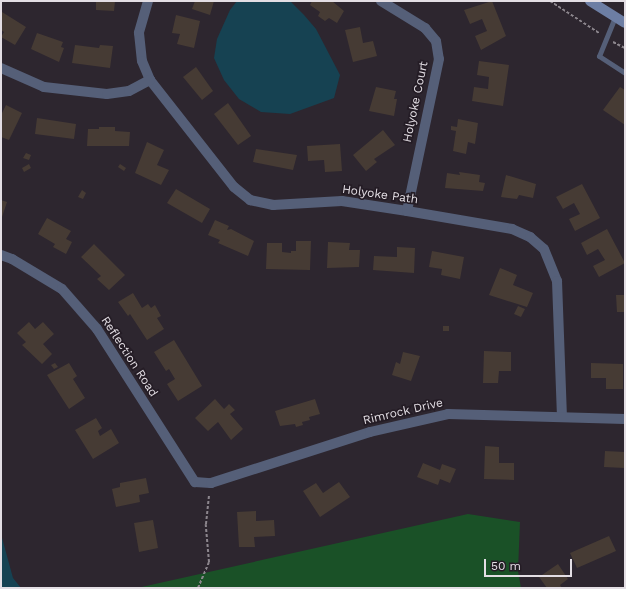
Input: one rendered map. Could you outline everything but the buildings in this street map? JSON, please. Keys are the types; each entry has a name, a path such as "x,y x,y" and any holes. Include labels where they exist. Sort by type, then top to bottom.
{"street":[{"name":"Holyoke Path","path":"148,1 139,33 142,61 150,80 234,187 250,200 274,206 342,201 407,211 512,229 530,237 544,249 557,281 562,417"},
{"name":"Holyoke Court","path":"381,1 425,28 436,41 439,59 407,211"},
{"path":"590,1 625,23"},
{"path":"1,68 44,87 107,94 129,91 150,80"},
{"name":"Reflection Road","path":"1,256 12,259 62,289 97,329 195,482"},
{"name":"Rimrock Drive","path":"195,482 211,484 370,432 448,414 625,419"}],"lane":[{"path":"615,17 598,56 625,73"}],"path":[{"path":"550,1 606,38 625,48"},
{"path":"198,588 209,562 206,524 211,484"}],"green space":[{"path":"468,514 520,522 518,571 521,588 137,588"}],"water":[{"path":"237,1 290,1 304,15 316,29 340,75 334,98 290,114 261,112 239,99 224,80 214,58 217,39 230,10"},
{"path":"1,534 13,578 21,588 1,588"}]}
